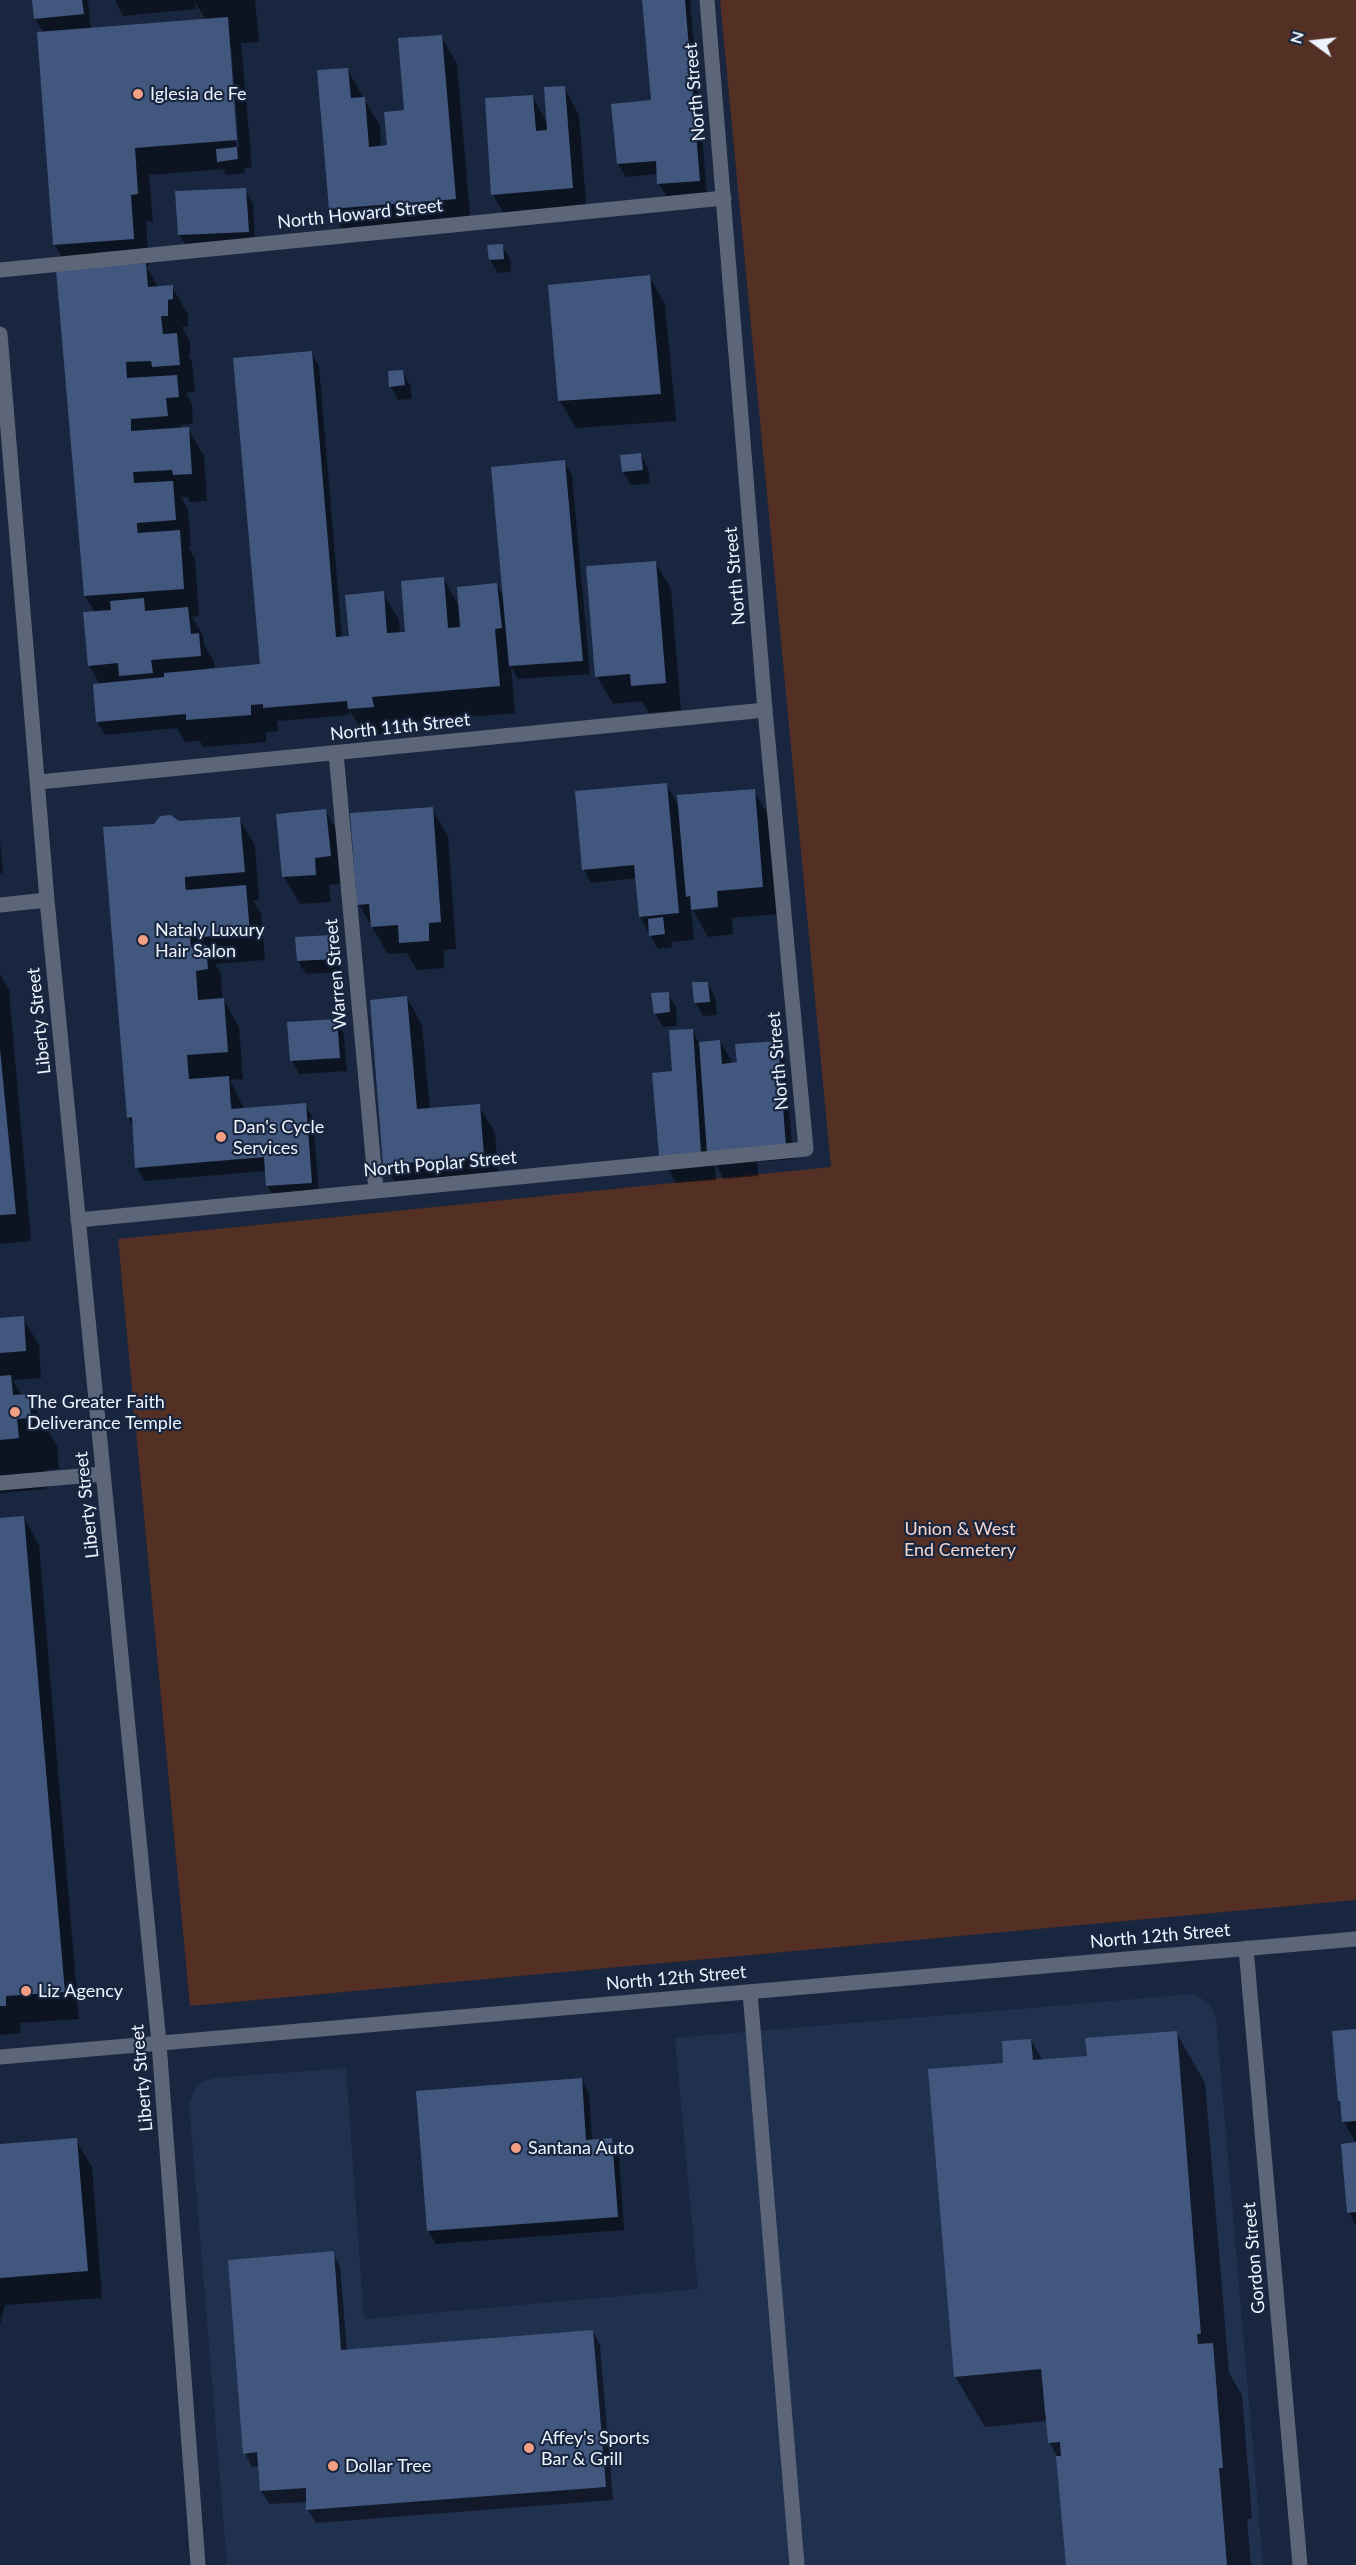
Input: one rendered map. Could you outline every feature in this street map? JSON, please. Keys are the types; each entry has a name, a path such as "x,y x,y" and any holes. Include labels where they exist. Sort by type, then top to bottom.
{"street":[{"name":"North Street","path":"707,0 765,710 806,1149"},
{"name":"North Howard Street","path":"0,270 724,198"},
{"name":"Liberty Street","path":"0,334 47,900 159,2043 198,2565"},
{"name":"North 11th Street","path":"39,782 765,710"},
{"name":"Warren Street","path":"336,753 376,1190"},
{"path":"0,905 47,900"},
{"name":"North Poplar Street","path":"78,1220 806,1149"},
{"path":"0,1483 103,1474"},
{"name":"North 12th Street","path":"0,2057 1356,1939"},
{"name":"Gordon Street","path":"1246,1948 1300,2565"},
{"path":"750,1992 797,2565"}],"shaded area":[{"path":"1194,1994 1209,2003 1216,2018 1263,2565 227,2565 189,2103 197,2085 212,2078 346,2068 364,2319 698,2289 675,2038"}],"green space":[{"name":"Union & West End Cemetery","path":"720,0 1356,0 1356,1900 190,2006 118,1239 831,1167"}],"building":[{"path":"32,0 82,0 84,14 34,19"},
{"path":"642,0 685,0 700,181 657,184 656,161 617,164 611,104 651,100"},
{"name":"Iglesia de Fe","path":"228,17 237,140 135,148 138,194 131,195 134,239 53,245 37,32"},
{"path":"442,35 456,199 329,209 317,70 348,68 351,98 365,97 369,147 387,145 384,112 404,110 398,38"},
{"path":"565,86 573,188 491,195 485,98 533,95 536,131 547,130 544,87"},
{"path":"237,147 238,159 217,162 216,149"},
{"path":"246,188 249,232 178,235 175,191"},
{"path":"503,244 504,259 489,260 487,245"},
{"path":"146,263 148,287 173,285 173,299 168,300 168,316 161,316 163,334 177,333 180,365 152,367 151,361 126,362 127,378 177,375 179,397 166,398 168,416 131,419 131,431 189,427 192,474 173,475 172,470 133,472 134,483 173,481 176,520 137,523 137,527 138,533 180,530 184,589 84,596 56,270"},
{"path":"650,275 661,394 558,401 548,285"},
{"path":"312,351 336,637 349,636 345,595 384,591 387,633 405,632 401,581 444,577 448,628 460,627 457,587 497,583 502,628 495,629 500,686 372,697 374,707 348,709 347,701 263,708 263,704 251,705 251,715 186,720 186,714 96,722 93,684 164,677 164,673 260,664 233,358"},
{"path":"403,370 405,385 389,387 388,371"},
{"path":"641,453 643,470 622,472 620,455"},
{"path":"565,460 583,661 509,666 491,467"},
{"path":"656,561 666,683 631,686 630,674 595,677 586,566"},
{"path":"144,598 145,611 188,607 191,634 199,633 201,656 151,660 153,673 119,676 118,663 88,666 83,612 111,610 110,601"},
{"path":"667,783 679,913 639,917 634,865 582,870 575,791"},
{"path":"755,789 763,887 717,891 718,907 691,910 690,896 686,897 677,795"},
{"path":"433,807 441,922 429,923 429,941 399,943 398,925 371,927 369,904 357,905 350,813"},
{"path":"326,809 331,856 315,858 316,875 282,877 276,814"},
{"path":"171,815 179,821 240,817 245,872 185,877 185,882 186,890 246,885 250,933 190,938 191,947 206,945 208,969 196,971 198,1000 224,998 228,1052 187,1055 189,1079 229,1076 231,1109 306,1103 312,1183 266,1186 264,1157 135,1168 132,1117 127,1118 103,827 154,824 160,816"},
{"path":"663,917 665,934 649,936 648,919"},
{"path":"332,935 334,959 297,961 295,937"},
{"path":"692,982 708,982 710,1002 694,1003"},
{"path":"669,992 670,1012 654,1014 651,993"},
{"path":"407,996 417,1109 480,1104 484,1156 383,1165 370,1000"},
{"path":"337,1019 340,1058 290,1061 287,1022"},
{"path":"693,1029 701,1153 659,1156 652,1073 672,1071 669,1030"},
{"path":"720,1040 722,1064 737,1062 735,1044 778,1041 786,1146 707,1152 699,1042"},
{"path":"0,1049 16,1214 0,1215"},
{"path":"24,1316 26,1351 0,1353 0,1318"},
{"name":"The Greater Faith Deliverance Temple","path":"11,1375 13,1395 29,1394 31,1418 17,1419 19,1438 0,1440 0,1376"},
{"path":"24,1516 65,1992 6,1996 6,2006 0,2006 0,1518"},
{"path":"1356,2029 1356,2121 1342,2122 1332,2031"},
{"path":"1177,2031 1201,2334 1197,2334 1198,2344 1213,2343 1223,2468 1219,2468 1227,2565 1066,2565 1056,2456 1061,2456 1060,2442 1048,2443 1041,2369 954,2377 928,2069 1003,2063 1002,2041 1031,2039 1033,2060 1087,2056 1085,2038"},
{"name":"Santana Auto","path":"582,2078 586,2140 612,2138 618,2217 427,2231 416,2091"},
{"path":"77,2138 88,2271 0,2278 0,2144"},
{"path":"1356,2142 1356,2212 1347,2213 1341,2144"},
{"path":"334,2251 341,2350 593,2330 606,2487 306,2510 306,2488 260,2491 257,2452 243,2454 228,2260"}],"place":[{"name":"Iglesia de Fe","path":"138,94"},
{"name":"Nataly Luxury Hair Salon","path":"143,940"},
{"name":"Dan's Cycle Services","path":"221,1137"},
{"name":"The Greater Faith Deliverance Temple","path":"15,1412"},
{"name":"Liz Agency","path":"26,1991"},
{"name":"Santana Auto","path":"516,2148"},
{"name":"Affey's Sports Bar & Grill","path":"529,2448"},
{"name":"Dollar Tree","path":"333,2466"}]}
